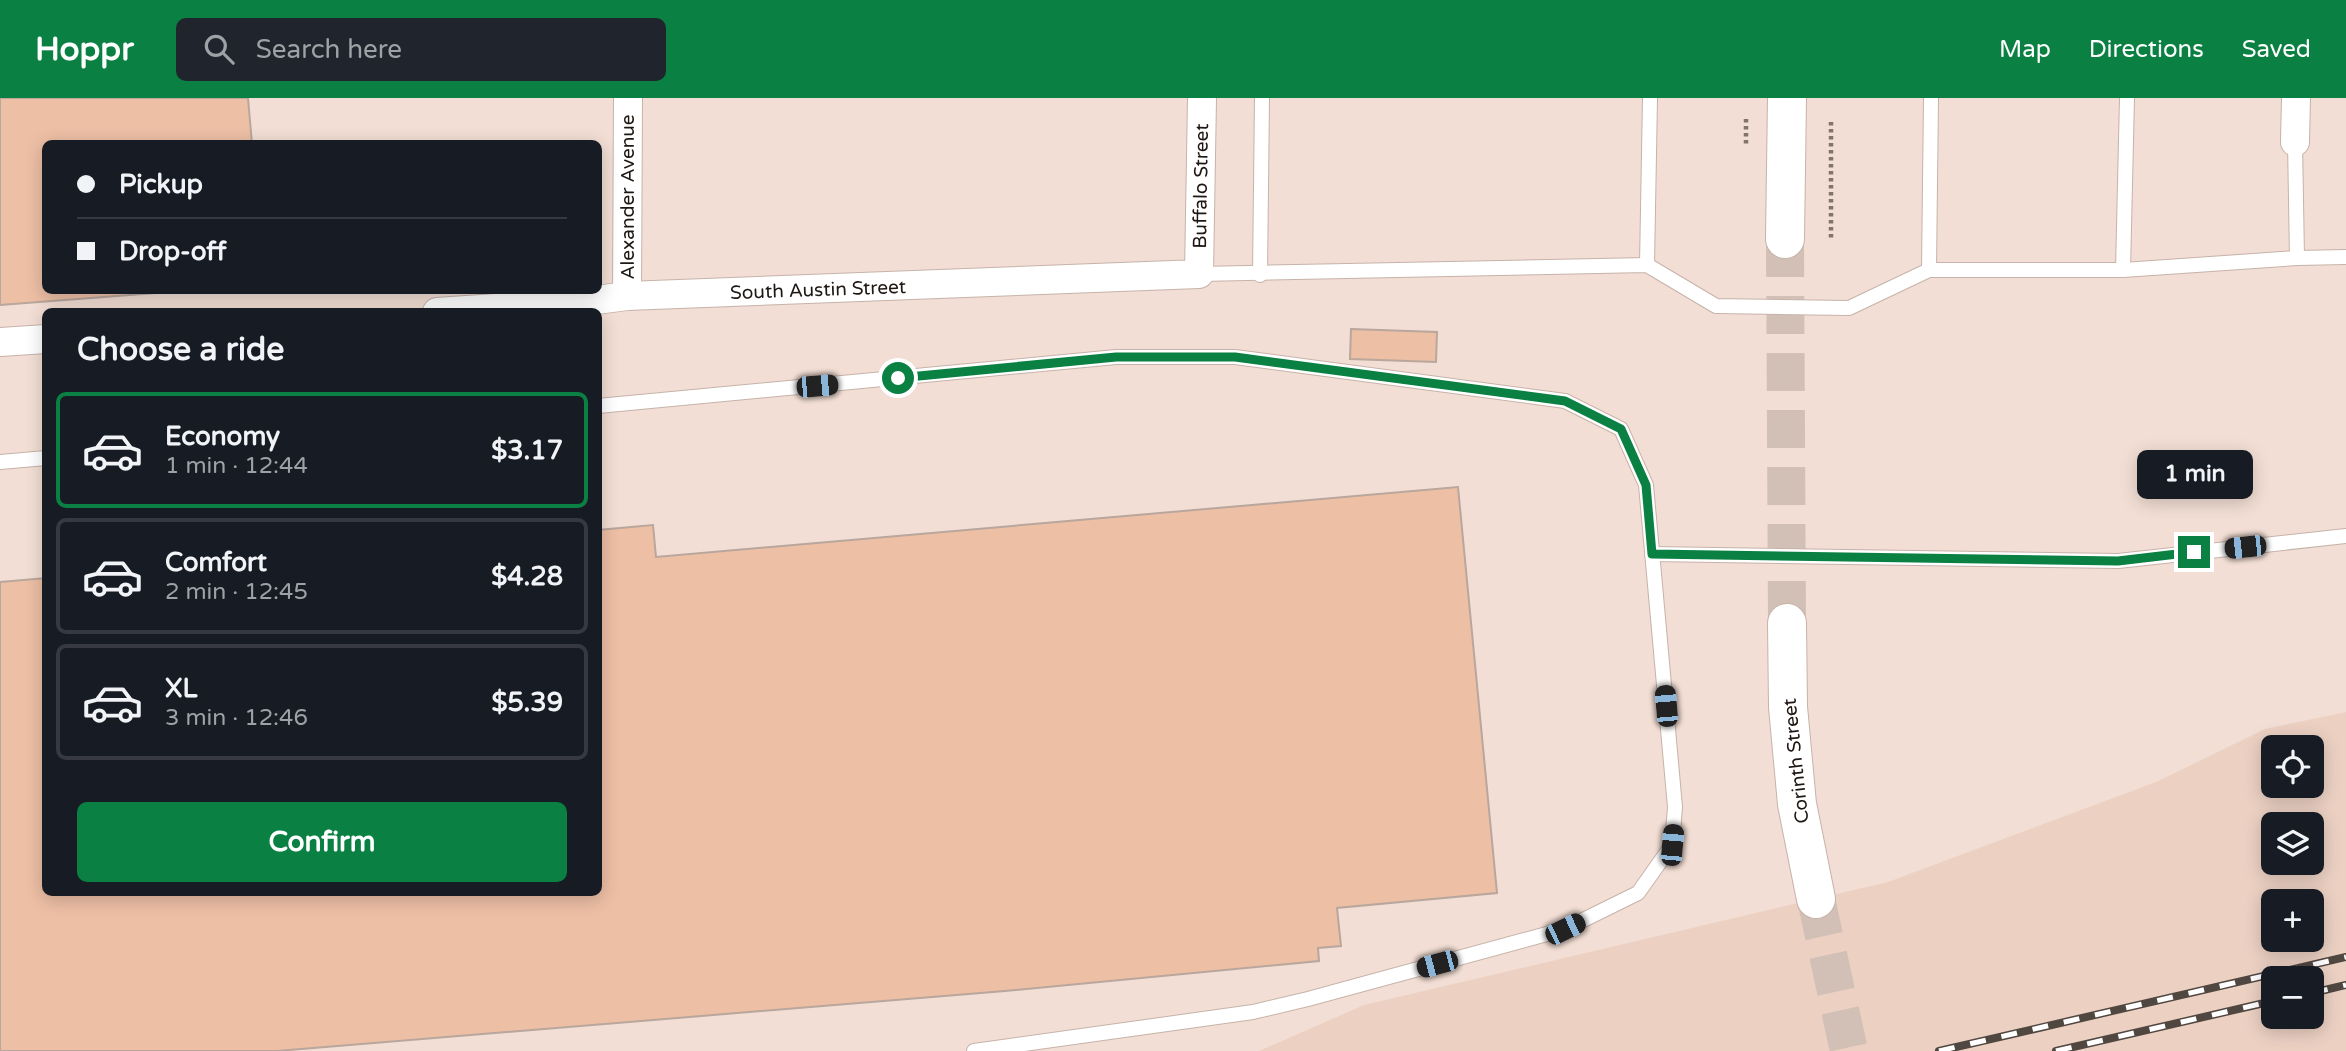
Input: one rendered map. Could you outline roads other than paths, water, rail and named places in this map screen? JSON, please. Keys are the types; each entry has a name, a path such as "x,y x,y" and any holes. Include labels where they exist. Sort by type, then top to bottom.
{"main road":[{"path":"1786,239 1787,98"},
{"name":"Corinth Street","path":"1787,623 1788,707 1797,804 1816,899"}],"street":[{"name":"Alexander Avenue","path":"627,296 628,98"},
{"name":"Buffalo Street","path":"1199,274 1202,98"},
{"path":"2295,142 2296,98"},
{"name":"South Austin Street","path":"495,308 627,296 1199,274"},
{"path":"0,342 42,339"}],"lane":[{"path":"1260,275 1262,98"},
{"path":"1647,265 1650,98"},
{"path":"1929,270 1931,98"},
{"path":"2123,270 2127,98"},
{"path":"2295,142 2297,258"},
{"path":"1199,274 1260,275 1647,265 1716,306 1849,308 1929,270 2123,270 2346,257"},
{"path":"602,406 1116,357 1235,357 1565,401 1621,429 1646,485 1675,807 1672,845 1638,893 1565,929 1308,999 1253,1012 974,1051"},
{"path":"0,462 42,458"},
{"path":"1652,554 2118,561 2346,536"}],"tunnel":[{"path":"1785,239 1787,623"},
{"path":"1816,899 1849,1051"}],"railway":[{"path":"1939,1051 2346,957"},
{"path":"2324,990 2346,985"},
{"path":"2056,1051 2261,1004"}]}
